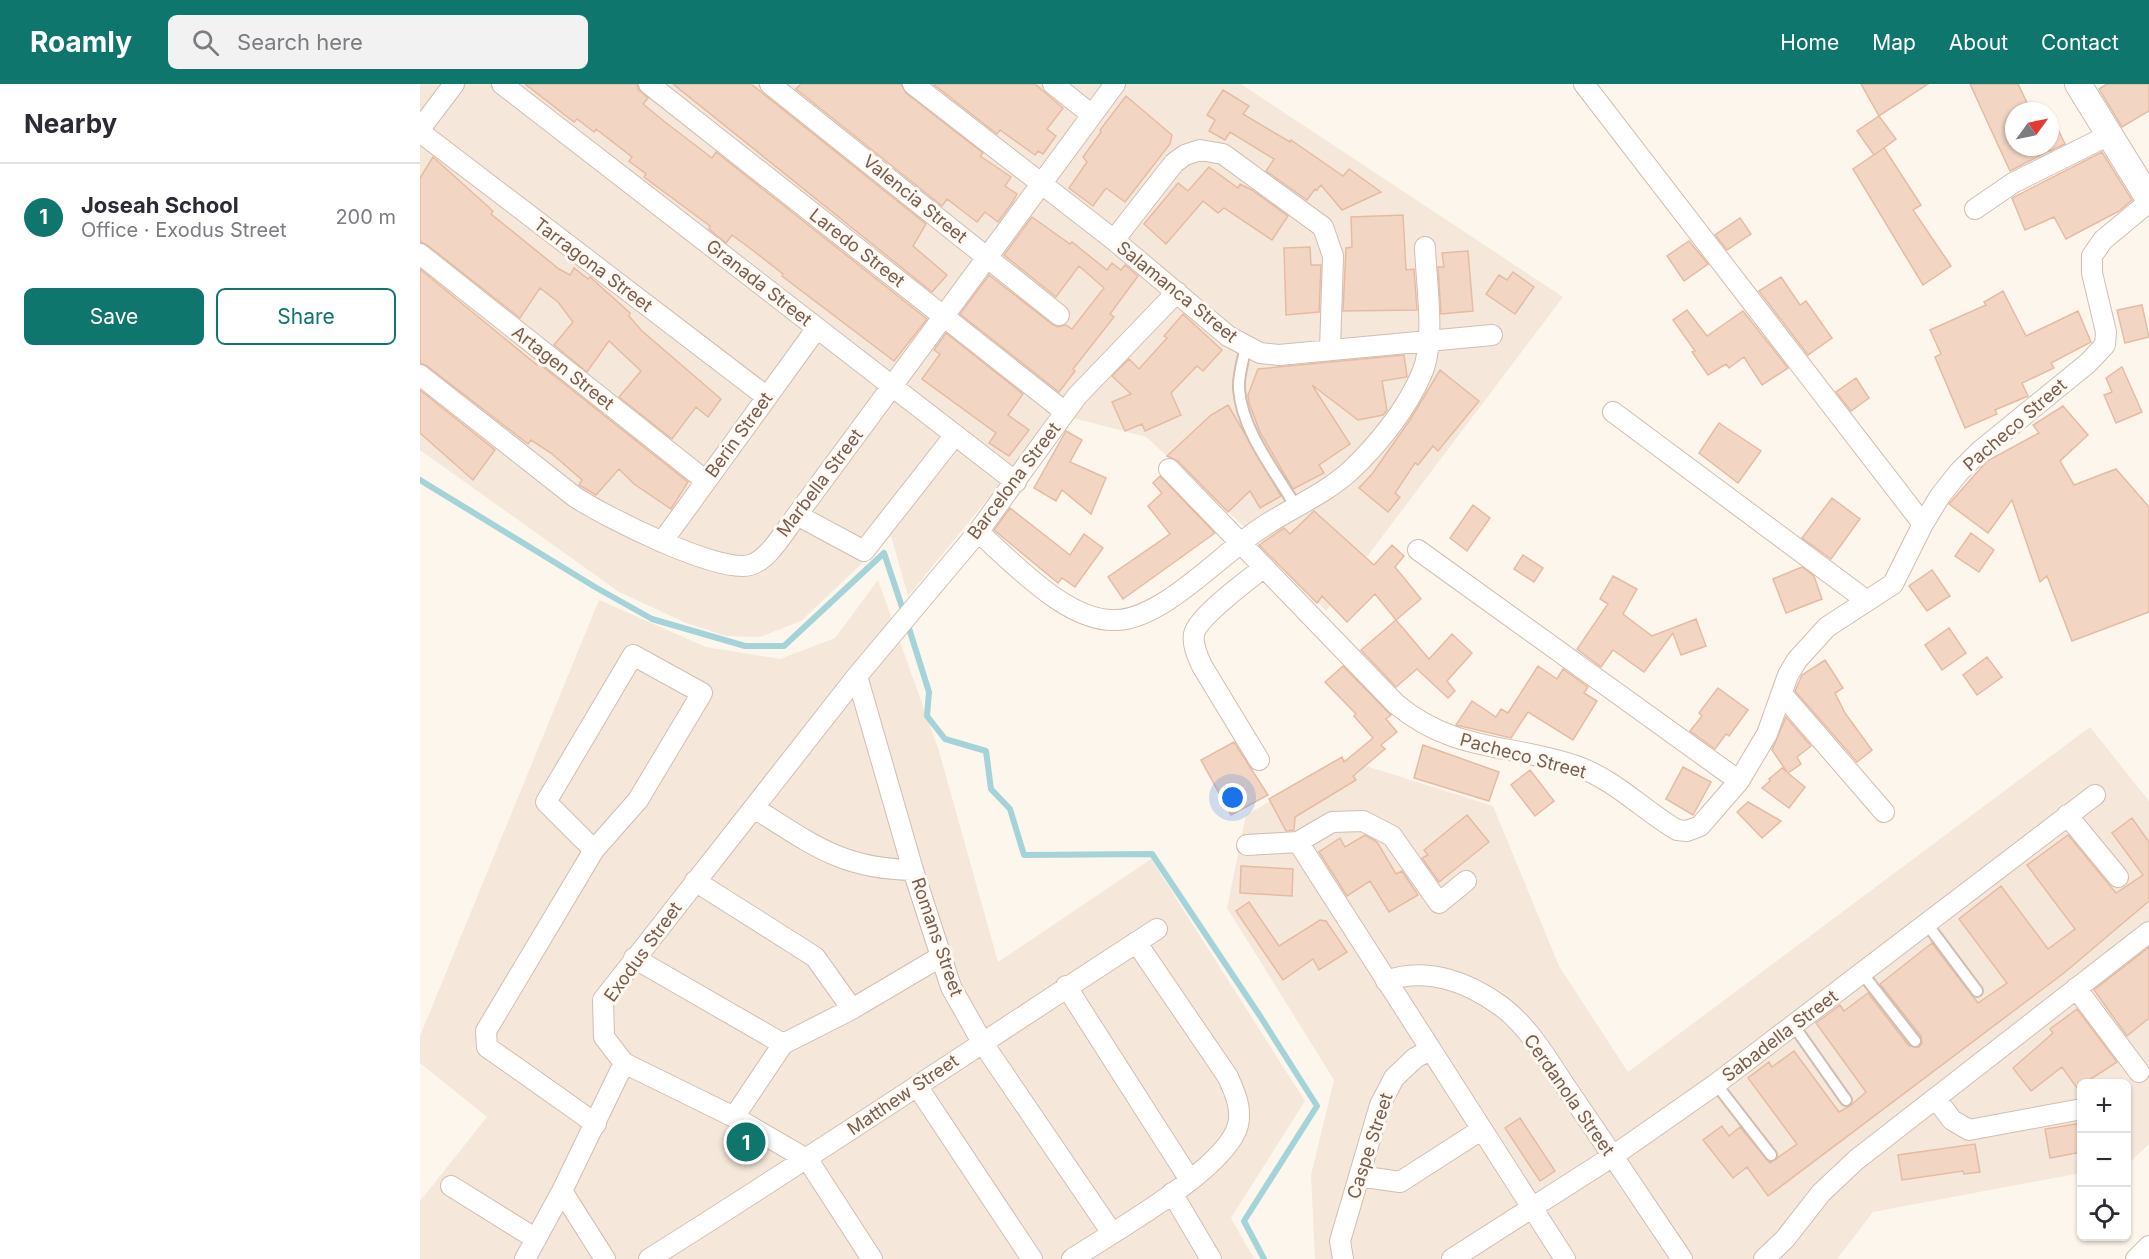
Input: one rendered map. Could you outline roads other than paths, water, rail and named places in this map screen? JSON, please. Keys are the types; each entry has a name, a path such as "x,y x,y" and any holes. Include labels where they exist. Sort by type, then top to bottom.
{"street":[{"path":"420,131 454,84"},
{"name":"Granada Street","path":"502,84 1016,482"},
{"name":"Laredo Street","path":"649,84 1065,412"},
{"name":"Valencia Street","path":"770,84 1059,315"},
{"name":"Salamanca Street","path":"913,84 1114,240 1222,330 1246,347 1260,353 1279,355 1428,339 1492,335"},
{"path":"1053,84 1092,115"},
{"name":"Marbella Street","path":"420,375 575,497 601,514 662,542 735,566 750,565 760,559 797,515 1116,84"},
{"path":"1584,84 1923,524"},
{"path":"2078,84 2149,200"},
{"name":"Tarragona Street","path":"420,131 767,397"},
{"path":"1975,209 2013,183 2109,135"},
{"path":"1114,240 1174,163 1185,155 1200,150 1223,154 1323,227 1333,256 1330,350"},
{"name":"Pacheco Street","path":"1169,469 1396,704 1415,720 1439,733 1474,744 1577,766 1602,778 1677,830 1687,831 1700,826 1739,781 1767,735 1788,675 1810,642 1847,611 1867,602 1893,584 1923,524 1940,496 1973,458 2088,363 2105,345 2106,332 2092,273 2092,256 2103,240 2149,200"},
{"path":"978,532 1047,592 1072,608 1091,616 1115,620 1138,617 1161,605 1241,543 1347,473 1380,437 1421,374 1427,355 1425,247"},
{"name":"Artagen Street","path":"420,254 706,481"},
{"name":"Barcelona Street","path":"857,676 978,532 1065,412 1094,377 1139,334 1177,292"},
{"name":"Berin Street","path":"662,542 817,328"},
{"path":"1613,412 1867,602"},
{"path":"797,515 864,551 956,435"},
{"path":"1418,550 1739,781"},
{"path":"1259,760 1202,666 1194,634 1210,614 1264,567"},
{"path":"594,850 546,802 633,655 702,693 638,800 594,850 486,1031 485,1039 487,1047 596,1124"},
{"name":"Exodus Street","path":"857,676 603,1000 604,1037 624,1063 734,1117 808,1160 872,1259"},
{"name":"Romans Street","path":"857,676 913,870 951,987 982,1042 1112,1233"},
{"path":"1782,694 1884,812"},
{"name":"Sabadella Street","path":"1452,1259 1613,1156 1716,1084 2095,795"},
{"path":"754,808 823,851 850,863 880,870 913,870"},
{"path":"2067,815 2118,877"},
{"path":"1248,845 1299,842 1332,822 1364,821 1392,836 1439,903 1466,881"},
{"path":"1299,842 1565,1259"},
{"path":"695,881 815,957 852,1009"},
{"name":"Matthew Street","path":"649,1259 808,1160 982,1042 1156,929"},
{"path":"1764,1259 1785,1239 1828,1186 1856,1160 2149,932"},
{"path":"1072,1259 1190,1180 1215,1160 1230,1143 1238,1127 1240,1112 1236,1094 1228,1077 1136,942"},
{"path":"734,1117 783,1044 852,1009 940,957"},
{"path":"634,958 783,1044"},
{"name":"Cerdanola Street","path":"1386,981 1405,974 1438,977 1473,987 1504,1008 1535,1043 1682,1259"},
{"path":"1066,987 1190,1180"},
{"path":"2076,988 2138,1073"},
{"name":"Caspe Street","path":"1343,1259 1340,1241 1380,1105 1394,1078 1415,1058 1430,1050"},
{"path":"525,1259 596,1124 624,1063"},
{"path":"917,1086 1032,1259"},
{"path":"1936,1100 1952,1120 1969,1130 2077,1110"},
{"path":"1359,1176 1400,1182 1481,1130"},
{"path":"451,1186 536,1239"},
{"path":"562,1191 605,1259"},
{"path":"1172,1193 1210,1259"},
{"path":"2136,1259 2149,1246"}],"lane":[{"path":"1246,347 1238,387 1242,407 1249,427 1296,507"},
{"path":"1927,924 1977,992"},
{"path":"1862,973 1915,1041"},
{"path":"1794,1026 1846,1100"},
{"path":"1716,1084 1771,1155"}],"waterway":[{"path":"420,480 595,587 652,619 745,646 784,646 884,553 904,613"},
{"path":"907,622 929,692 927,716 945,739 986,751 991,789 1010,809 1024,855 1152,854 1317,1106 1244,1221 1264,1259"}],"place":[{"name":"Joseah School","path":"746,1142"}]}
